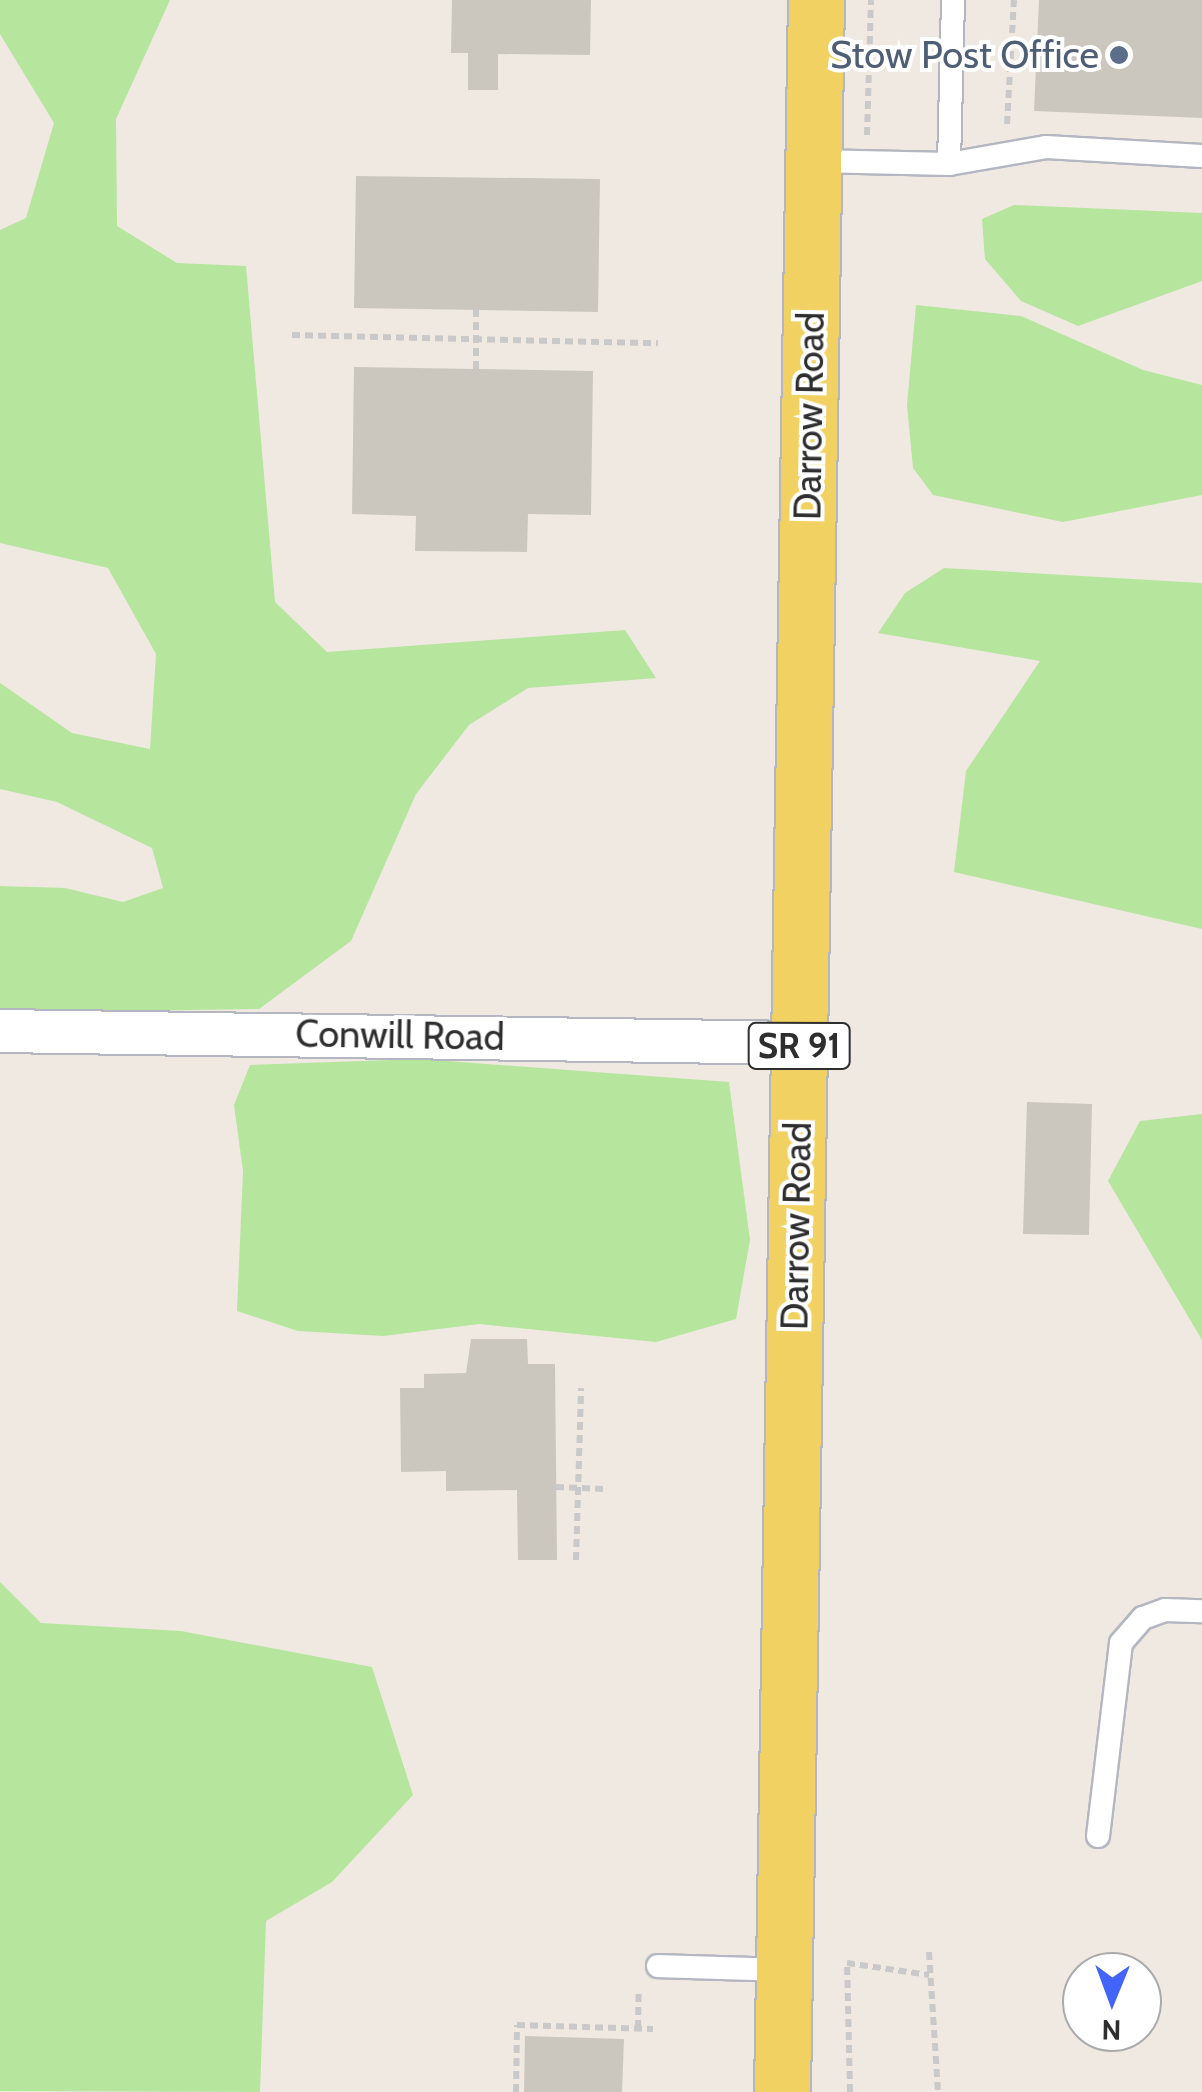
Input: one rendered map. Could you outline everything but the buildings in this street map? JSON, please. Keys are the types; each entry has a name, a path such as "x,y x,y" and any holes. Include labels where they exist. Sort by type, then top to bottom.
{"main road":[{"name":"Darrow Road","path":"782,2092 799,1043 841,161 816,0"}],"street":[{"name":"Conwill Road","path":"0,1031 799,1043"}],"lane":[{"path":"949,164 953,0"},
{"path":"841,161 949,164 1046,146 1202,156"},
{"path":"1098,1836 1121,1642 1143,1618 1164,1610 1202,1611"},
{"path":"658,1966 783,1970"}],"path":[{"path":"841,161 871,0"},
{"path":"1005,154 1014,0"},
{"path":"476,310 476,368"},
{"path":"292,336 658,342"},
{"path":"576,1560 582,1388"},
{"path":"556,1487 604,1489"},
{"path":"930,1952 938,2092"},
{"path":"850,2092 847,1963 930,1975"},
{"path":"638,2028 639,1982"},
{"path":"516,2092 517,2025 653,2029"},
{"path":"573,2026 573,2038"}],"green space":[{"path":"0,0 170,0 116,119 117,226 177,263 246,266 275,602 327,652 625,630 656,678 528,688 469,725 416,794 351,941 259,1009 0,1013 0,886 65,888 123,902 163,888 152,848 57,802 0,789 0,683 72,733 150,749 156,654 108,568 0,543 0,230 26,218 54,123 0,34"},
{"path":"1014,205 1202,213 1202,281 1078,326 1021,301 985,259 982,219"},
{"path":"916,305 1021,316 1143,370 1202,385 1202,495 1063,522 933,495 913,468 907,405"},
{"path":"944,568 1202,583 1202,929 954,872 966,771 1040,661 878,633 905,593"},
{"path":"421,1059 729,1082 750,1240 736,1319 656,1342 479,1324 383,1336 298,1331 237,1311 243,1171 234,1105 250,1065"},
{"path":"1202,1114 1202,1340 1108,1181 1140,1121"},
{"path":"0,1582 41,1623 181,1631 372,1667 413,1795 332,1882 266,1921 260,2092 0,2091"}],"place":[{"name":"Stow Post Office","path":"1119,55"}]}
